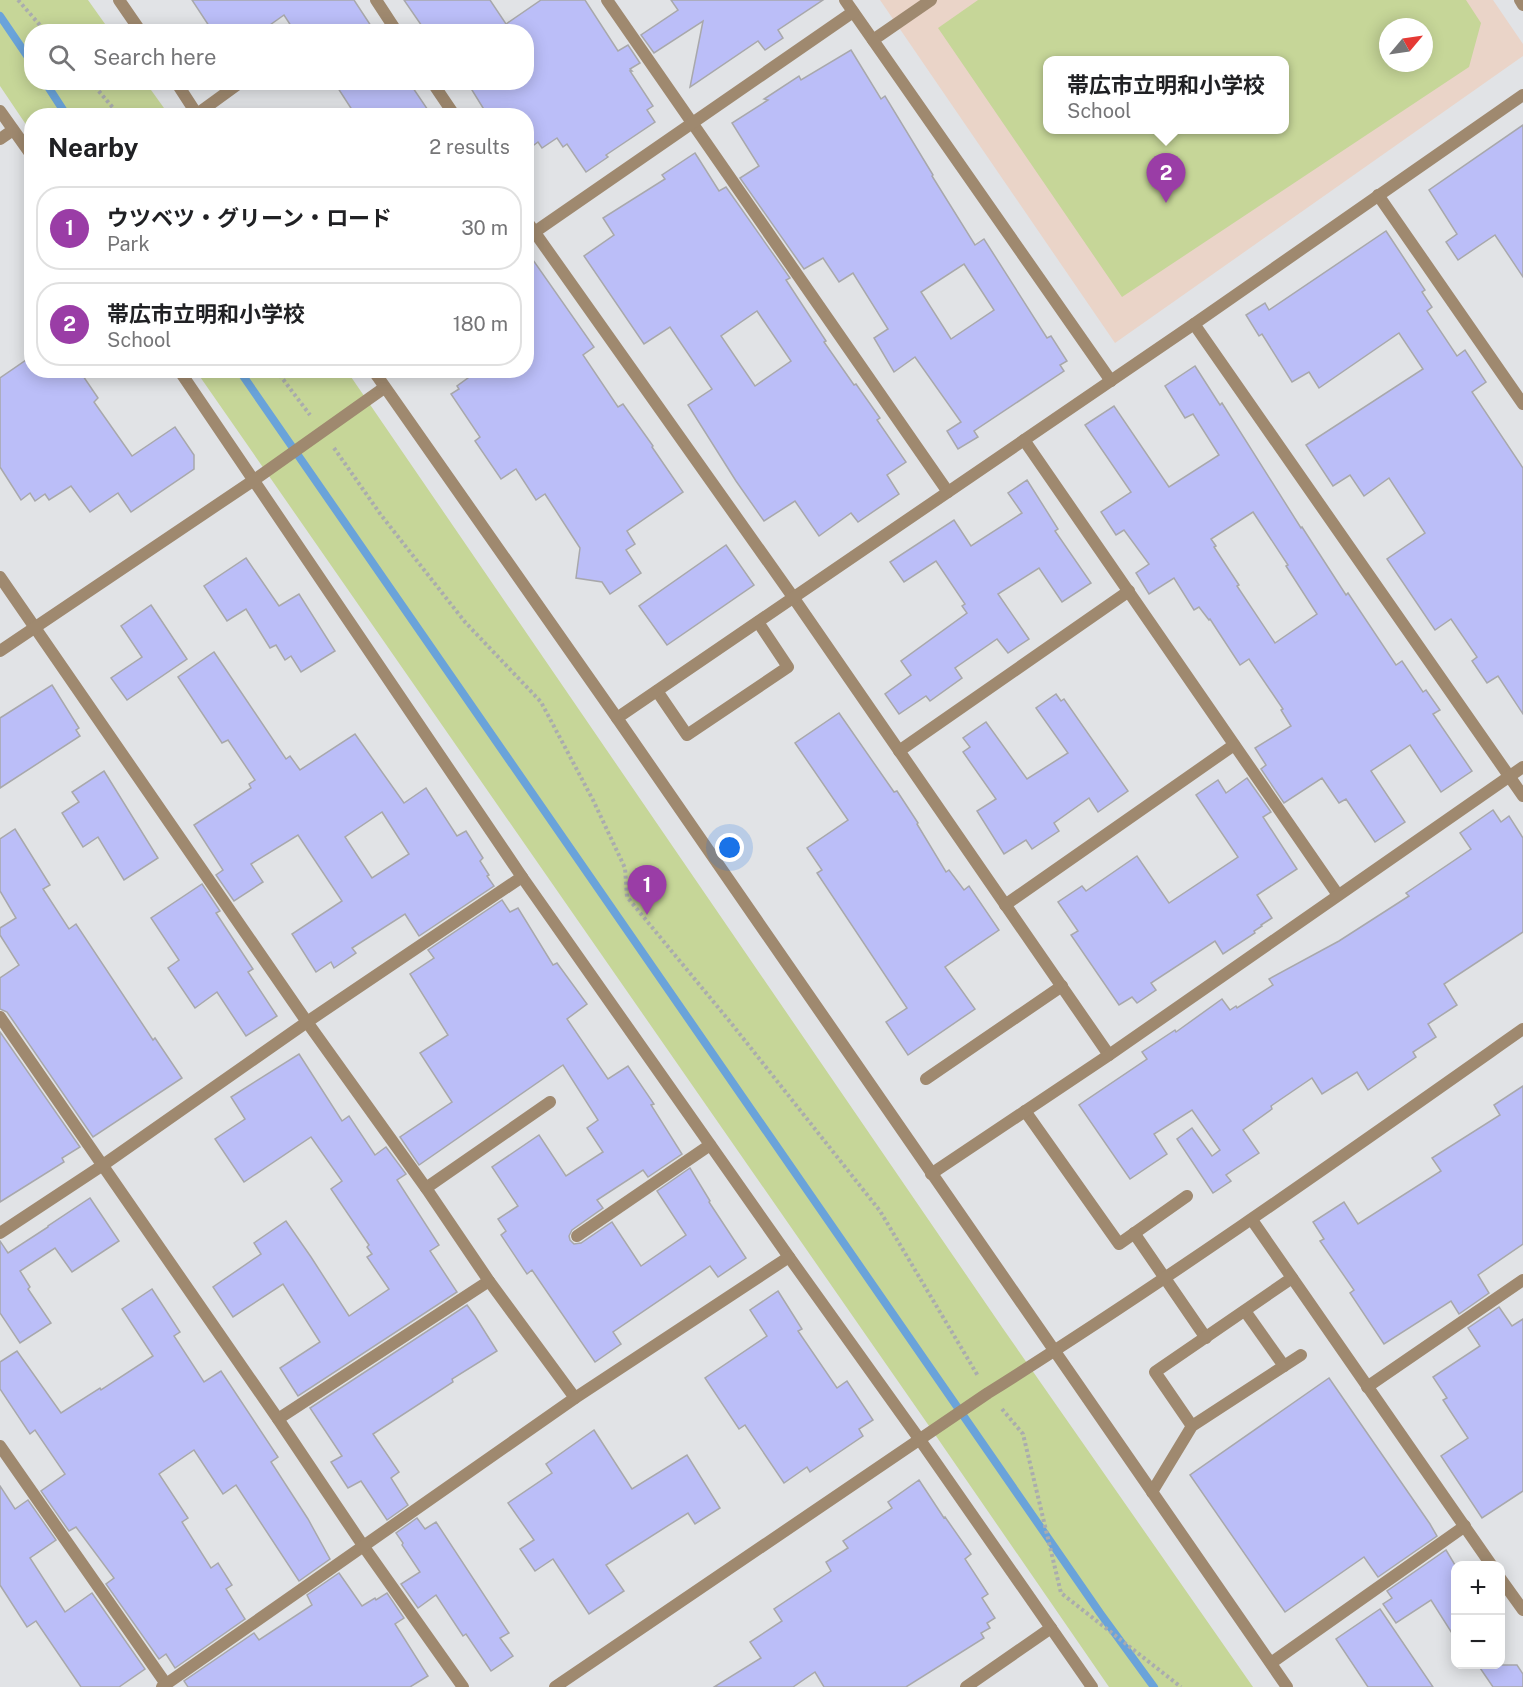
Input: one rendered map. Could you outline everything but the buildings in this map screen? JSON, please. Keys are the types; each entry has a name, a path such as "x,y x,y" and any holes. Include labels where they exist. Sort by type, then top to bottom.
{"street":[{"path":"119,0 136,24"},
{"path":"376,0 392,24"},
{"path":"607,0 948,492"},
{"path":"845,0 1111,381"},
{"path":"873,40 931,0"},
{"path":"1520,0 1523,5"},
{"path":"534,233 853,12"},
{"path":"181,90 193,108"},
{"path":"207,108 231,90"},
{"path":"437,90 450,108"},
{"path":"617,717 1111,381 1523,95"},
{"path":"0,111 24,145"},
{"path":"0,139 13,130"},
{"path":"1378,195 1523,405"},
{"path":"534,239 793,597 1109,1055"},
{"path":"1194,324 1523,796"},
{"path":"184,378 522,877 1092,1687"},
{"path":"378,378 617,717 1287,1687"},
{"path":"0,651 254,480 384,388"},
{"path":"1024,440 1338,895"},
{"path":"0,577 307,1022 426,1188 489,1281 575,1398"},
{"path":"899,751 1128,591"},
{"path":"657,690 687,735 788,667 758,622"},
{"path":"1005,904 1234,745"},
{"path":"931,1174 1109,1055 1523,767"},
{"path":"0,1233 103,1165 307,1022 522,877"},
{"path":"926,1079 1062,986"},
{"path":"0,1017 364,1547 464,1687"},
{"path":"555,1687 988,1393 1054,1352 1252,1220 1523,1029"},
{"path":"426,1188 550,1102"},
{"path":"1025,1111 1119,1244 1187,1196"},
{"path":"577,1236 710,1145"},
{"path":"1252,1220 1489,1561"},
{"path":"1134,1233 1206,1338"},
{"path":"0,1446 164,1686 575,1398 789,1257"},
{"path":"1192,1426 1155,1372 1292,1278"},
{"path":"278,1419 489,1281"},
{"path":"1367,1387 1521,1286"},
{"path":"1245,1311 1284,1366"},
{"path":"1152,1492 1192,1426 1300,1355"},
{"path":"1271,1663 1465,1526"},
{"path":"1505,1585 1523,1610"},
{"path":"966,1687 1051,1628"}],"path":[{"path":"18,0 39,24"},
{"path":"98,90 113,108"},
{"path":"282,378 381,515 465,622 541,702 626,868 627,897 731,1023 880,1211 988,1393 1023,1434 1061,1593 1181,1687"}],"shaded area":[{"path":"880,0 1493,0 1523,44 1523,56 1115,343"}],"green space":[{"path":"0,0 88,0 105,24 24,24 24,90 151,90 164,108 24,108 24,122 0,86"},
{"path":"978,0 1466,0 1481,23 1469,67 1122,297 938,28"},
{"path":"201,378 352,378 1004,1330 1253,1687 1109,1687"}],"waterway":[{"path":"0,16 24,51"},
{"path":"50,90 62,108"},
{"path":"245,378 1100,1613 1154,1687"}],"place":[{"name":"帯広市立明和小学校","path":"1166,203"},
{"name":"ウツベツ・グリーン・ロード","path":"647,915"}]}
